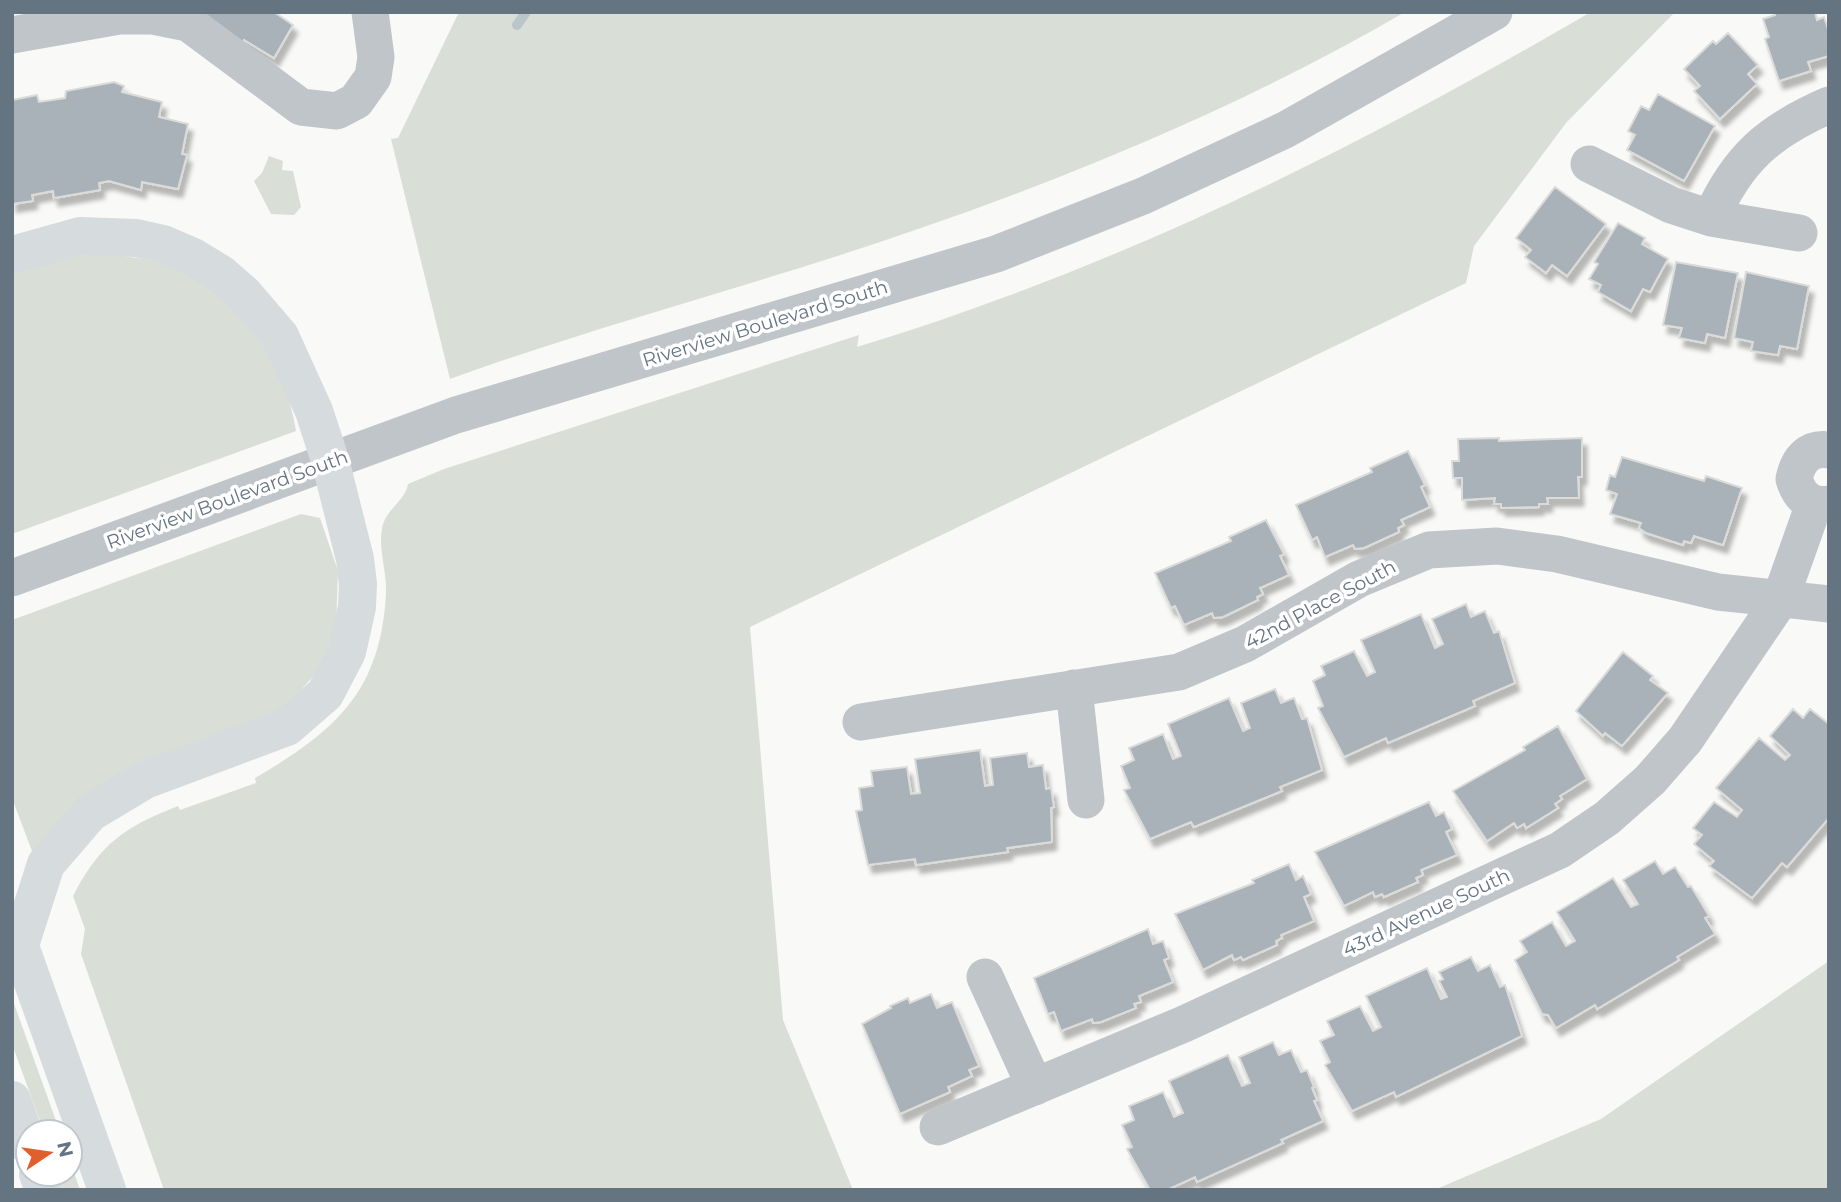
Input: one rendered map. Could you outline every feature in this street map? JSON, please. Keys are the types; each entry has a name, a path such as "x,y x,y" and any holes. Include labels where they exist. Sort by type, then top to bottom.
{"main road":[{"path":"12,255 80,236 136,238 163,244 221,274 260,310 280,336 299,373 330,460 355,559 358,584 357,607 347,652 325,694 287,727 145,780 90,813 46,864 16,935 107,1190"},
{"path":"12,1100 18,1118"}],"street":[{"path":"12,35 119,16 153,16 188,23 301,107 338,111 356,101 373,77 376,57 370,12"},
{"name":"Riverview Boulevard South","path":"12,578 456,415 996,254 1143,196 1285,130 1494,12"},
{"path":"1711,218 1724,189 1746,158 1773,134 1829,105"},
{"path":"1589,164 1636,190 1711,218 1799,233"},
{"path":"1821,504 1797,490 1794,479 1801,458 1811,452 1829,450"},
{"name":"43rd Avenue South","path":"938,1127 1184,1024 1560,850 1607,818 1668,760 1685,740 1780,600 1821,504"},
{"name":"42nd Place South","path":"861,722 1179,672 1245,644 1359,579 1429,550 1497,546 1557,554 1718,593 1780,600"},
{"path":"1780,600 1829,604"},
{"path":"1074,688 1086,800"},
{"path":"985,977 1035,1087"}],"shaded area":[{"path":"459,12 1405,12 1228,104 1106,158 981,207 860,249 566,340 450,379 391,139 398,138"},
{"path":"1591,12 1675,12 1566,123 1474,246 1466,283 750,627 783,1020 853,1190 164,1190 81,954 85,929 73,896 93,863 115,839 128,830 178,806 180,810 256,783 255,778 309,743 331,725 349,705 364,682 375,657 382,627 386,593 382,529 387,516 403,496 408,484 444,469 859,335 857,347 954,316 1048,281 1142,242 1324,157 1414,111"},
{"path":"269,156 283,161 282,170 293,171 301,207 294,215 271,214 254,181 262,173"},
{"path":"97,253 161,263 188,274 234,307 268,351 281,377 296,431 12,534 12,272 48,260"},
{"path":"301,514 320,518 338,571 336,628 320,669 291,701 267,719 35,859 12,798 12,620"},
{"path":"1829,961 1829,1190 1434,1190 1601,1119"},
{"path":"12,998 55,1118 39,1118 12,1044"},
{"path":"63,1188 80,1190 64,1190"}],"building":[{"path":"193,12 274,12 293,25 274,58 244,40 243,43"},
{"path":"1774,12 1815,12 1817,20 1824,17 1829,32 1829,56 1808,62 1811,71 1779,81 1765,39 1769,37 1763,19 1775,15"},
{"path":"1728,33 1758,65 1748,74 1757,84 1720,119 1694,91 1700,86 1684,69 1713,41 1716,44"},
{"path":"114,82 124,86 122,92 162,102 159,117 188,124 182,154 187,155 178,189 142,182 141,190 109,181 99,183 100,190 54,198 53,191 32,195 33,201 12,204 12,100 37,95 39,102 65,98 66,91"},
{"path":"1658,94 1715,126 1684,181 1627,150 1635,135 1628,131 1641,106 1649,110"},
{"path":"1555,187 1606,224 1567,276 1552,265 1546,273 1525,257 1531,250 1516,238"},
{"path":"1618,223 1645,238 1642,244 1668,259 1650,292 1643,289 1631,311 1598,292 1601,285 1589,279 1598,264 1594,262"},
{"path":"1676,262 1738,273 1725,338 1707,334 1705,343 1679,338 1682,328 1663,325"},
{"path":"1746,272 1809,286 1797,349 1780,346 1778,355 1751,351 1753,342 1734,338"},
{"path":"1499,438 1499,441 1582,438 1579,498 1547,498 1548,504 1539,504 1539,507 1501,508 1501,504 1494,504 1495,498 1462,500 1462,478 1453,478 1452,461 1459,461 1458,439"},
{"path":"1408,451 1425,485 1421,487 1430,507 1401,520 1404,525 1398,528 1399,532 1364,548 1355,549 1353,545 1325,557 1317,537 1312,540 1296,505 1372,472 1370,468"},
{"path":"1622,457 1704,481 1706,476 1742,488 1723,545 1694,536 1691,543 1684,541 1683,545 1646,533 1639,528 1641,523 1610,514 1617,494 1606,490 1610,475 1615,477"},
{"path":"1266,520 1284,554 1280,556 1289,575 1260,588 1263,594 1257,597 1258,600 1223,617 1214,618 1212,613 1184,625 1175,606 1171,608 1155,573 1231,541 1229,537"},
{"path":"1466,604 1471,617 1485,611 1494,633 1499,631 1515,683 1473,701 1475,706 1388,743 1386,738 1344,757 1318,708 1323,706 1313,681 1325,675 1321,666 1354,651 1367,676 1375,672 1361,640 1421,614 1435,648 1443,644 1432,619"},
{"path":"1623,652 1653,676 1650,680 1668,693 1622,746 1605,733 1603,736 1576,711"},
{"path":"1275,689 1281,703 1294,698 1302,719 1307,718 1322,770 1280,787 1282,791 1194,827 1191,822 1150,839 1124,790 1130,788 1121,766 1134,760 1129,748 1163,734 1173,759 1181,756 1168,724 1229,698 1243,731 1250,728 1241,703"},
{"path":"1793,709 1803,718 1810,709 1829,724 1829,818 1787,867 1782,863 1752,898 1709,866 1714,861 1694,844 1702,835 1693,828 1714,802 1737,817 1742,810 1716,788 1759,738 1785,760 1790,755 1770,736"},
{"path":"1558,726 1587,779 1560,796 1562,799 1555,804 1558,808 1526,828 1524,824 1517,828 1514,823 1487,841 1453,791 1525,750 1523,747"},
{"path":"980,750 985,786 993,785 990,758 1027,753 1029,767 1043,765 1046,789 1051,788 1054,807 1051,808 1052,842 1007,848 1008,852 916,865 915,859 868,865 856,811 862,810 859,788 873,786 871,771 907,767 911,794 920,793 915,759"},
{"path":"1429,802 1436,816 1444,812 1452,829 1446,832 1457,855 1421,870 1423,875 1416,878 1418,882 1384,897 1382,894 1375,897 1373,892 1344,906 1315,852"},
{"path":"1655,861 1663,874 1675,867 1688,887 1691,886 1709,916 1705,918 1715,934 1677,957 1679,960 1597,1009 1595,1005 1556,1028 1548,1015 1542,1014 1515,960 1527,952 1520,941 1552,922 1566,946 1575,941 1557,912 1613,878 1631,907 1638,904 1623,880"},
{"path":"1289,864 1296,880 1303,876 1311,894 1304,897 1314,921 1281,935 1282,938 1276,941 1277,945 1243,960 1241,957 1234,960 1232,955 1203,970 1175,914 1254,883 1252,880"},
{"path":"1148,929 1153,944 1163,941 1169,958 1164,960 1173,982 1139,996 1141,1002 1134,1004 1136,1008 1101,1022 1093,1023 1092,1019 1061,1031 1054,1012 1048,1014 1034,978"},
{"path":"1471,957 1478,971 1490,965 1500,987 1505,985 1522,1036 1396,1097 1394,1092 1352,1111 1325,1065 1330,1062 1320,1041 1334,1035 1327,1021 1360,1006 1373,1031 1381,1027 1366,996 1427,968 1441,999 1447,997 1439,981 1443,979 1439,972"},
{"path":"931,994 937,1008 952,1002 979,1066 969,1070 972,1076 948,1087 950,1092 900,1114 862,1024 908,998 910,1003"},
{"path":"1273,1042 1279,1055 1291,1050 1301,1072 1307,1070 1317,1100 1314,1101 1323,1121 1281,1140 1283,1143 1197,1182 1195,1177 1167,1190 1150,1190 1127,1149 1132,1147 1122,1125 1134,1120 1129,1106 1163,1092 1174,1117 1183,1113 1169,1081 1228,1055 1242,1086 1250,1083 1239,1057"}],"waterway":[{"path":"517,25 526,12"}]}
